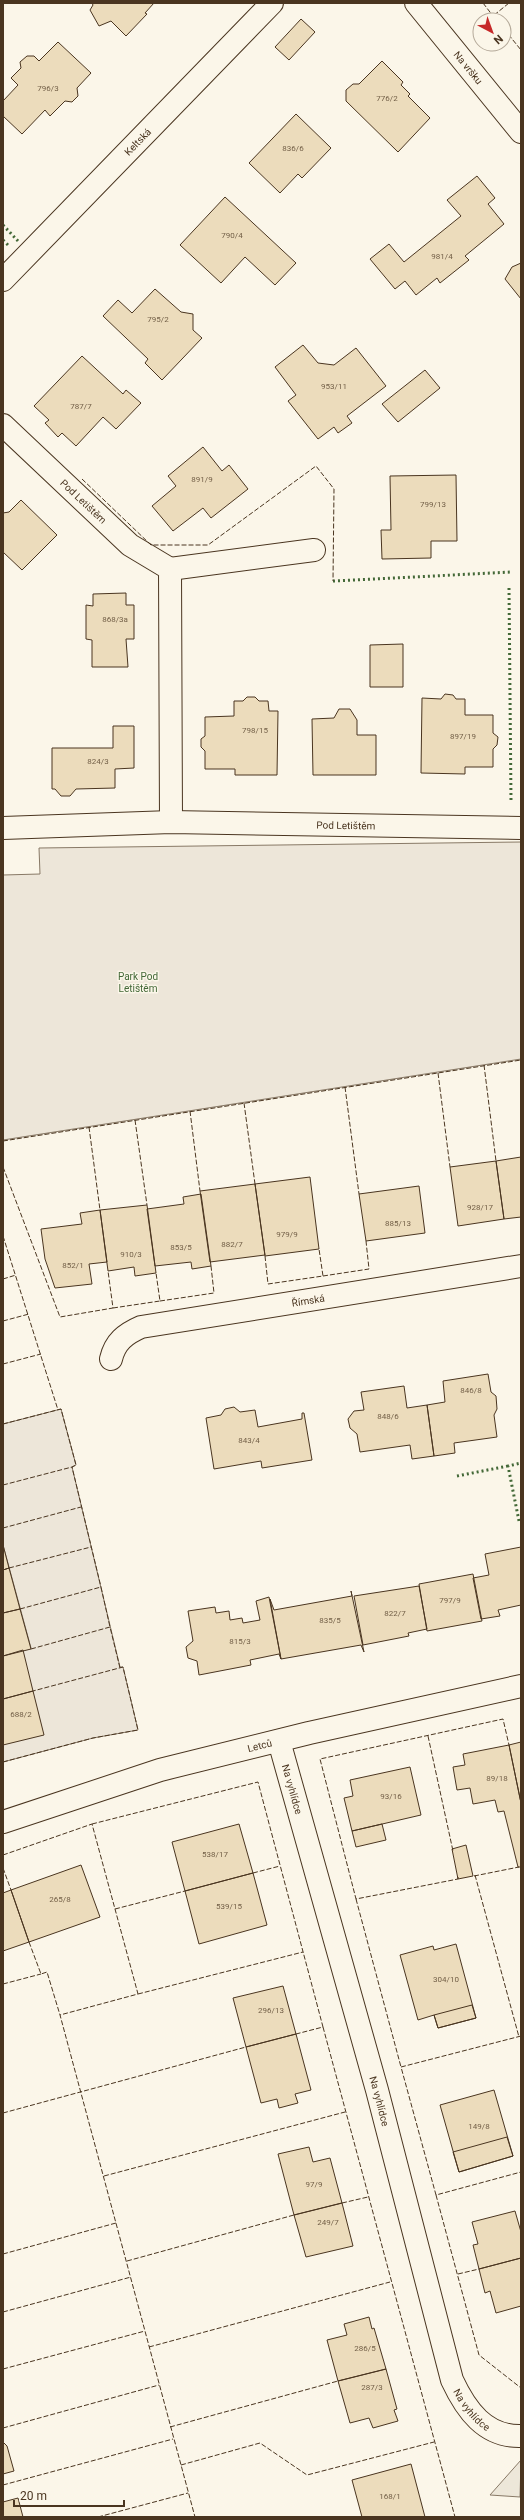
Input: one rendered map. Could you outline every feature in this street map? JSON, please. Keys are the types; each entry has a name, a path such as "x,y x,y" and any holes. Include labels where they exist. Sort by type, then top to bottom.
{"street":[{"name":"Keltská","path":"3,280 272,3"},
{"name":"Na vršku","path":"416,3 521,132"},
{"name":"Pod Letištěm","path":"3,425 130,545 170,569"},
{"path":"170,822 170,569 314,550"},
{"name":"Pod Letištěm","path":"3,828 170,822 521,828"},
{"name":"Římská","path":"111,1359 114,1348 120,1340 130,1332 141,1328 521,1266"},
{"name":"Letců","path":"3,1822 160,1770 279,1741 521,1686"},
{"name":"Na vyhlídce","path":"279,1741 377,2090 452,2380 460,2397 478,2421 489,2430 516,2436"}],"green space":[{"name":"Park Pod Letištěm","path":"521,842 521,1059 3,1140 3,875 40,874 39,848"},
{"path":"61,1409 76,1465 72,1467 120,1667 123,1667 138,1730 93,1738 3,1762 3,1745 23,1650 31,1648 3,1545 3,1424"}],"shaded area":[{"path":"521,2460 520,2497 490,2495"}],"building":[{"path":"92,3 154,3 145,13 147,14 126,36 111,21 99,26 90,10 93,5"},
{"path":"301,19 315,32 289,60 275,47"},
{"path":"58,42 91,73 77,88 78,96 72,102 65,101 50,116 45,110 22,134 3,116 3,101 18,85 11,78 21,68 20,62 27,56 34,56 39,61"},
{"path":"382,61 403,82 401,85 410,94 408,96 430,118 398,152 346,101 346,90 353,84 359,84"},
{"path":"296,114 331,148 302,178 298,174 280,193 249,163"},
{"path":"477,176 495,198 488,204 504,224 465,256 469,260 440,283 437,278 416,295 405,281 395,289 370,259 389,244 404,262 461,216 447,200"},
{"path":"225,197 296,263 275,285 245,257 221,283 180,245"},
{"path":"521,263 521,299 505,279 512,267"},
{"path":"155,289 181,312 193,314 193,330 202,338 162,380 145,363 148,359 103,316 118,300 132,313"},
{"path":"303,345 318,363 334,365 356,348 386,386 347,416 352,423 338,433 334,427 318,439 288,401 296,395 275,367"},
{"path":"82,356 123,394 126,390 141,403 116,429 103,417 76,446 62,433 58,437 45,423 49,420 34,406"},
{"path":"425,370 440,388 398,422 382,404"},
{"path":"203,447 222,471 229,465 248,489 211,518 203,508 173,531 152,506 176,486 168,476"},
{"path":"456,475 457,541 431,541 431,558 382,559 381,530 391,530 390,476"},
{"path":"21,500 57,535 22,570 3,552 3,513 9,512"},
{"path":"126,593 126,605 134,605 134,639 126,639 128,667 92,667 92,640 86,639 86,605 93,606 93,594"},
{"path":"403,644 403,687 370,687 370,645"},
{"path":"445,694 453,695 456,699 465,699 465,715 493,715 493,733 498,737 497,745 493,749 493,767 465,767 465,774 421,773 422,698 441,699"},
{"path":"247,697 255,697 259,701 268,701 269,711 278,711 277,775 235,775 235,769 205,769 205,751 201,747 201,739 205,736 205,717 234,716 234,701 243,701"},
{"path":"339,709 350,709 357,720 357,735 376,735 376,775 313,775 312,719 334,718"},
{"path":"113,726 134,726 134,768 115,769 115,788 76,789 70,796 61,796 55,789 52,789 52,748 113,748"},
{"path":"521,1157 521,1217 504,1219 496,1161"},
{"path":"496,1161 504,1219 458,1226 450,1167"},
{"path":"310,1177 319,1249 265,1256 255,1184"},
{"path":"255,1184 265,1255 210,1262 200,1191"},
{"path":"419,1186 425,1233 366,1241 359,1194"},
{"path":"201,1194 211,1266 192,1269 191,1262 155,1266 147,1209 184,1204 183,1197"},
{"path":"147,1205 156,1273 135,1276 134,1267 108,1271 100,1210"},
{"path":"100,1210 107,1262 89,1264 92,1284 55,1288 45,1259 41,1229 82,1224 80,1213"},
{"path":"488,1374 491,1392 496,1396 497,1409 494,1415 497,1437 454,1443 455,1453 434,1456 427,1405 445,1402 443,1381"},
{"path":"404,1386 407,1408 427,1405 434,1456 412,1459 410,1445 360,1452 357,1434 350,1428 348,1419 354,1411 364,1410 361,1392"},
{"path":"234,1407 240,1412 255,1410 258,1427 302,1419 302,1413 304,1413 312,1460 262,1468 261,1461 214,1469 206,1418 221,1415 225,1409"},
{"path":"3,1545 9,1568 3,1570"},
{"path":"521,1547 521,1605 498,1610 500,1616 481,1619 473,1578 489,1575 485,1554"},
{"path":"9,1568 20,1609 3,1613 3,1570"},
{"path":"473,1574 482,1621 427,1631 419,1584"},
{"path":"419,1586 427,1629 408,1633 409,1636 363,1645 354,1596"},
{"path":"351,1591 364,1652 361,1645 281,1659 270,1599 274,1610 352,1596"},
{"path":"269,1597 281,1659 279,1654 250,1660 251,1665 199,1675 197,1661 188,1658 186,1647 193,1641 188,1611 215,1607 216,1613 229,1611 230,1620 242,1618 243,1623 260,1620 256,1601"},
{"path":"20,1609 31,1649 3,1656 3,1613"},
{"path":"23,1650 33,1691 3,1699 3,1656"},
{"path":"33,1691 44,1735 3,1745 3,1699"},
{"path":"521,1742 521,1803 509,1745"},
{"path":"509,1745 521,1803 521,1867 518,1867 504,1811 498,1812 495,1800 473,1804 470,1788 457,1790 453,1767 465,1765 463,1754"},
{"path":"410,1767 421,1815 352,1831 344,1798 353,1796 350,1780"},
{"path":"239,1824 253,1873 185,1891 172,1842"},
{"path":"382,1824 386,1840 356,1847 352,1831"},
{"path":"466,1845 473,1876 458,1879 452,1849"},
{"path":"81,1865 100,1917 29,1942 11,1890"},
{"path":"253,1873 267,1925 199,1944 185,1891"},
{"path":"11,1890 29,1942 3,1951 3,1893"},
{"path":"456,1944 476,2018 438,2028 434,2015 418,2020 400,1955 433,1946 434,1950"},
{"path":"283,1986 296,2034 246,2047 233,1998"},
{"path":"472,2005 476,2018 438,2028 434,2015"},
{"path":"296,2034 311,2090 295,2094 298,2103 279,2108 277,2099 261,2103 246,2047"},
{"path":"494,2090 513,2156 459,2172 440,2105"},
{"path":"507,2137 513,2156 459,2172 453,2152"},
{"path":"309,2147 313,2162 330,2158 342,2203 294,2215 278,2154"},
{"path":"342,2203 353,2246 306,2257 294,2215"},
{"path":"515,2211 521,2232 521,2258 479,2269 473,2245 478,2244 472,2222"},
{"path":"521,2258 521,2306 496,2313 490,2291 485,2293 479,2269"},
{"path":"369,2317 372,2329 374,2328 386,2369 338,2381 327,2340 347,2335 344,2324"},
{"path":"386,2369 397,2409 394,2410 398,2421 373,2428 369,2418 350,2423 338,2381"},
{"path":"3,2442 7,2446 14,2471 3,2474"},
{"path":"411,2464 425,2517 362,2517 352,2480"},
{"path":"18,2498 23,2517 3,2517 3,2502"}],"hedge":[{"path":"3,225 18,241"},
{"path":"3,240 10,247"},
{"path":"333,581 512,572"},
{"path":"509,588 511,801"},
{"path":"519,1521 508,1466 521,1463"},
{"path":"457,1476 508,1466"}],"fence":[{"path":"483,3 490,12"},
{"path":"498,12 509,3"},
{"path":"512,39 521,50"},
{"path":"82,479 151,545 208,545 316,466 334,489 333,581"},
{"path":"3,1141 521,1060"},
{"path":"484,1065 496,1161"},
{"path":"438,1073 450,1167"},
{"path":"345,1087 359,1194"},
{"path":"244,1103 255,1184"},
{"path":"190,1111 200,1191"},
{"path":"135,1120 147,1205"},
{"path":"89,1127 100,1210"},
{"path":"3,1167 60,1317 113,1308 108,1271"},
{"path":"3,1236 58,1410"},
{"path":"323,1276 369,1269 366,1241"},
{"path":"265,1256 268,1284 323,1276 319,1249"},
{"path":"160,1301 214,1293 211,1266"},
{"path":"113,1308 160,1301 156,1273"},
{"path":"3,1279 16,1275"},
{"path":"3,1321 29,1314"},
{"path":"3,1364 41,1354"},
{"path":"3,1424 61,1409 76,1465 72,1467 101,1587"},
{"path":"3,1485 72,1467"},
{"path":"3,1528 81,1507"},
{"path":"9,1568 91,1547"},
{"path":"20,1609 101,1587 110,1627"},
{"path":"31,1649 110,1627 120,1668"},
{"path":"3,1762 93,1738 138,1730 123,1667 33,1691"},
{"path":"458,1877 458,1879 356,1899 320,1759 503,1719 509,1745"},
{"path":"428,1736 453,1851"},
{"path":"92,1824 258,1782 323,2027 296,2034"},
{"path":"3,1855 92,1824 138,1994 60,2015"},
{"path":"253,1873 280,1866"},
{"path":"474,1876 519,1867"},
{"path":"3,1868 11,1890"},
{"path":"475,1875 519,2037"},
{"path":"115,1909 185,1891"},
{"path":"356,1899 401,2067"},
{"path":"29,1942 41,1974 47,1972 60,2015 195,2517"},
{"path":"138,1994 303,1952"},
{"path":"3,1984 41,1974"},
{"path":"323,2027 455,2517"},
{"path":"521,2036 401,2067 436,2195 521,2172"},
{"path":"3,2113 246,2047"},
{"path":"104,2176 345,2112"},
{"path":"436,2195 479,2355 521,2388"},
{"path":"342,2203 368,2197"},
{"path":"127,2261 294,2215"},
{"path":"3,2254 116,2223"},
{"path":"458,2274 479,2269"},
{"path":"3,2312 131,2277"},
{"path":"149,2347 390,2282"},
{"path":"3,2369 145,2331"},
{"path":"170,2427 338,2381"},
{"path":"3,2428 159,2385"},
{"path":"3,2485 173,2439"},
{"path":"181,2465 260,2443 307,2475 434,2442"},
{"path":"98,2517 188,2493"}]}
